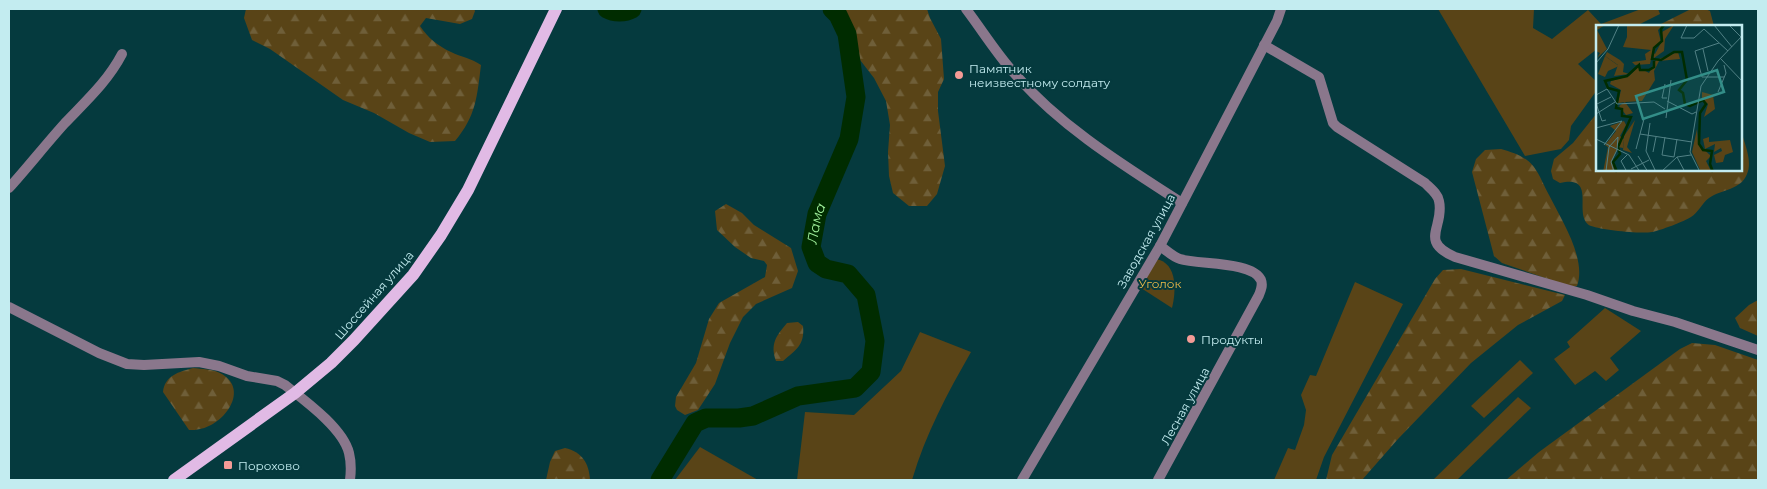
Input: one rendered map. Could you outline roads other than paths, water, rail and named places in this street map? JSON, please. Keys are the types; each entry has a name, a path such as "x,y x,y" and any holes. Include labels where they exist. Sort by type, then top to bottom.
{"main road":[{"name":"Шоссейная улица","path":"174,480 295,393 354,340 413,275 441,235 476,175 556,9"}],"street":[{"path":"966,9 1000,57 1035,95 1096,148 1182,203"},
{"name":"Заводская улица","path":"1022,480 1160,246 1277,21 1281,9"},
{"path":"1264,45 1319,77 1333,123 1337,127 1425,183 1436,195 1439,201 1439,210 1435,237 1437,246 1442,251 1455,257 1675,322 1758,350"},
{"path":"9,188 104,83 122,54"},
{"name":"Лесная улица","path":"1158,480 1259,295 1262,282 1255,274 1242,268 1178,259 1160,246"},
{"path":"9,307 99,353 127,364 199,362 219,366 247,376 277,381 295,393 330,424 343,440 349,452 350,480"}],"waterway":[{"name":"Лама","path":"607,9 620,12 632,9"},
{"name":"Лама","path":"660,480 695,423 706,418 753,416 798,396 855,388 871,372 875,341 866,295 848,274 826,269 817,263 811,247 817,214 849,139 856,97 847,34 838,15 832,9"}],"place":[{"name":"Памятник неизвестному солдату","path":"959,75"},
{"name":"Продукты","path":"1191,339"},
{"name":"Порохово","path":"228,465"}],"park label":[{"name":"Уголок","path":"1160,283"}]}
